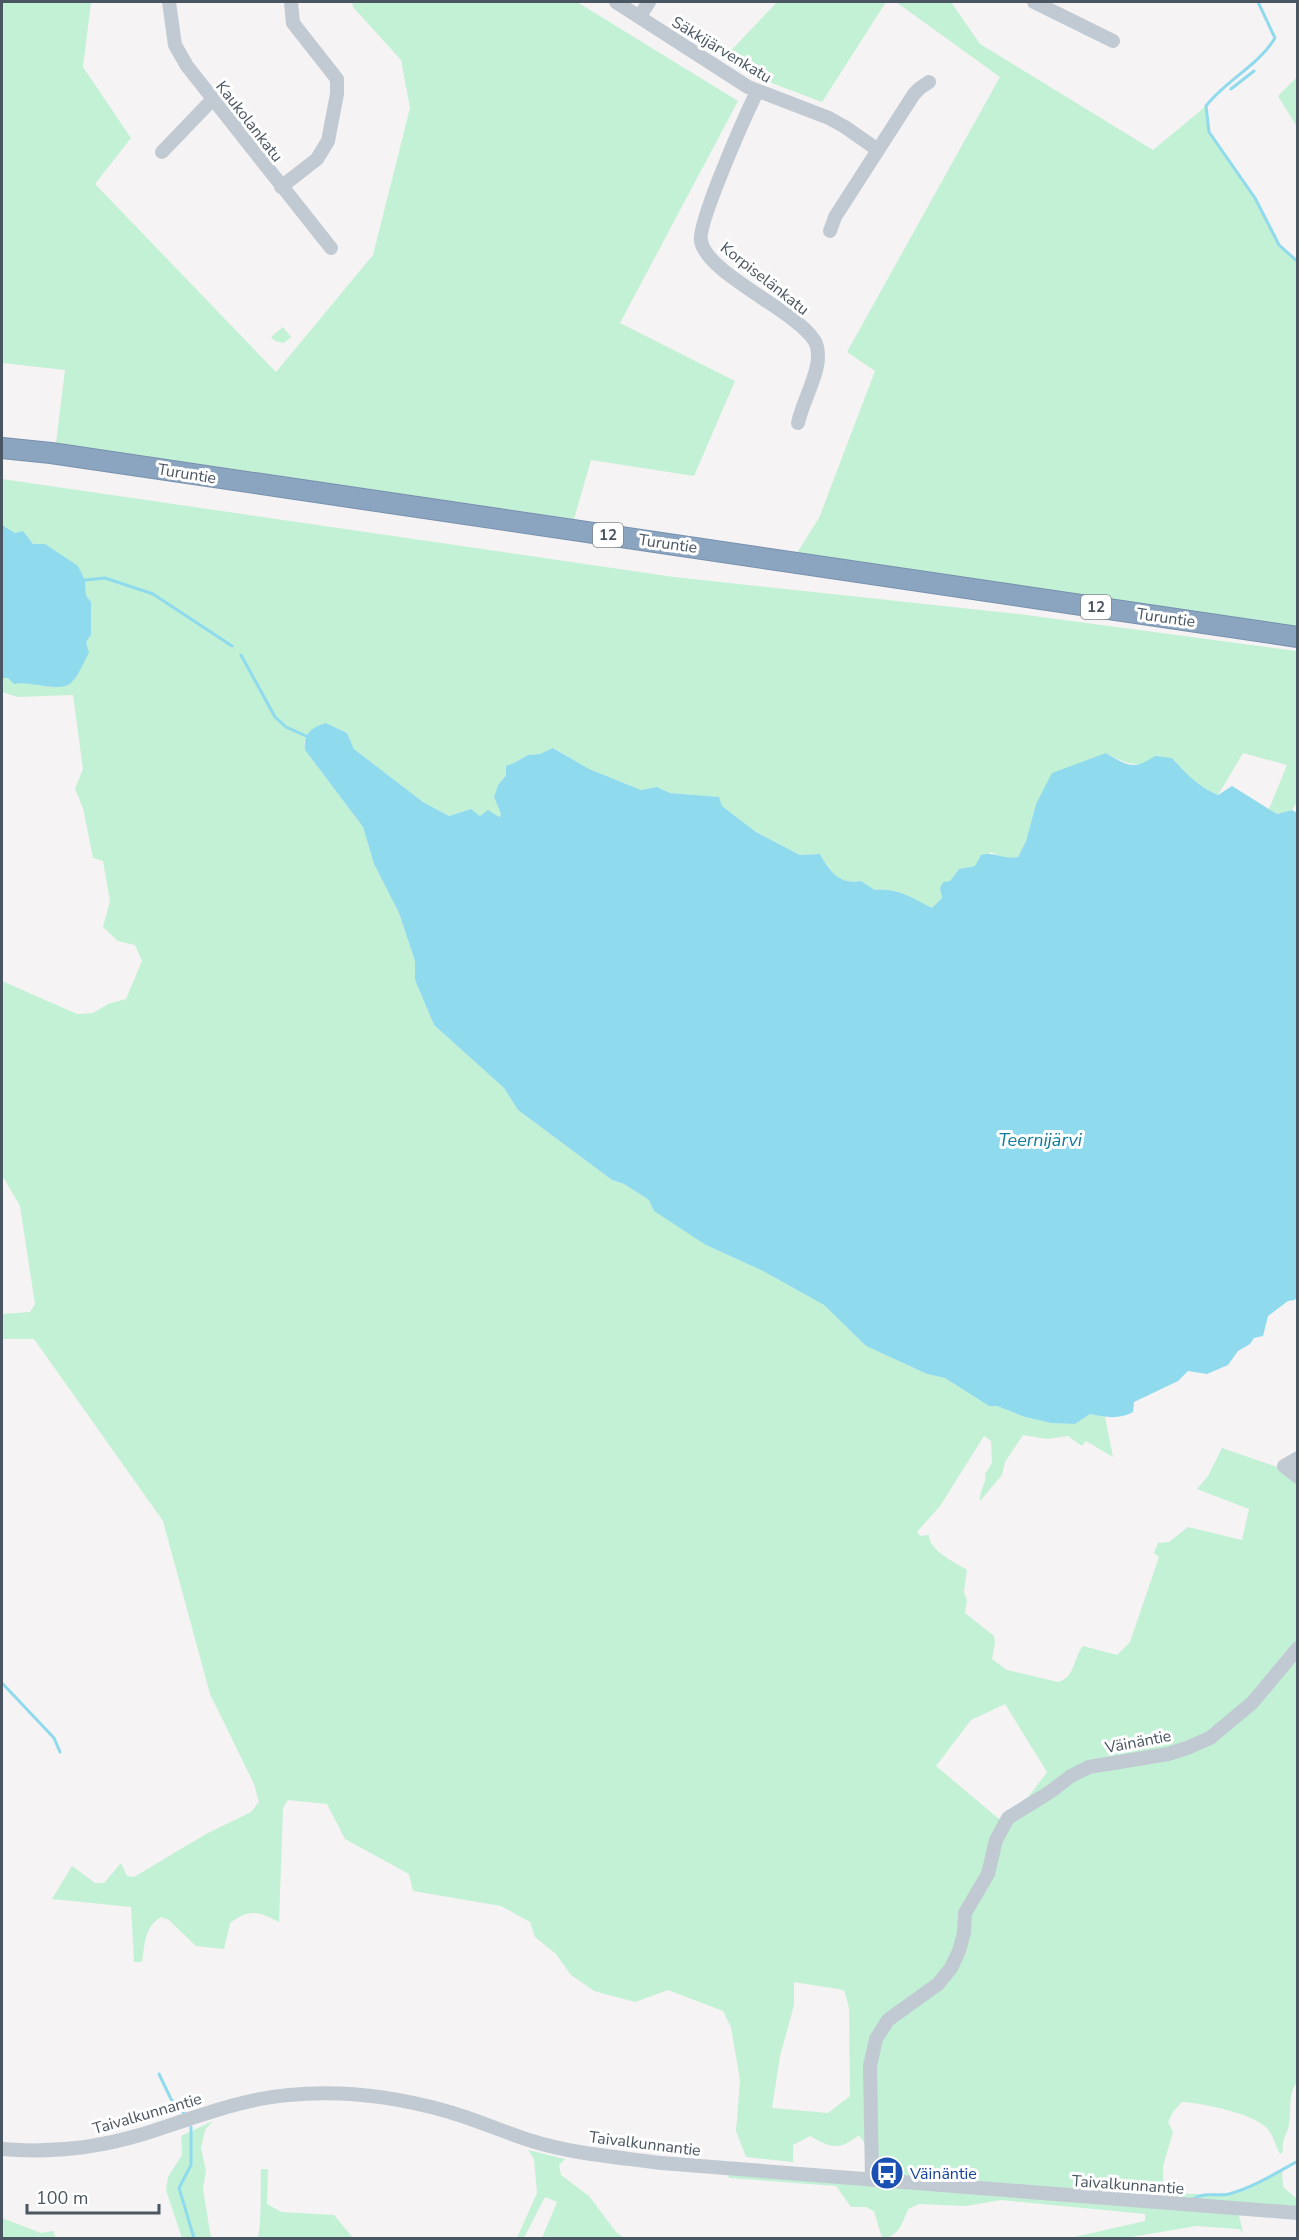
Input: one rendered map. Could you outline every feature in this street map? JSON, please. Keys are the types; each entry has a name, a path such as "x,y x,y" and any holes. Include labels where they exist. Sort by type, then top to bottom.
{"highway":[{"name":"Turuntie","path":"2,448 63,454 1298,637"}],"street":[{"name":"Kaukolankatu","path":"169,2 175,45 187,66 331,248"},
{"path":"281,187 317,159 328,141 337,94 337,79 292,23 291,2"},
{"name":"Säkkijärvenkatu","path":"616,2 757,92 829,118 845,126 878,150"},
{"path":"639,17 649,2"},
{"path":"1034,2 1113,41"},
{"path":"830,231 835,217 914,94 928,82"},
{"name":"Korpiselänkatu","path":"757,92 706,214 700,240 706,254 720,268 792,320 814,339 818,359 798,423"},
{"path":"162,152 212,100"},
{"path":"1298,1458 1284,1466 1298,1477"},
{"name":"Väinäntie","path":"872,2180 870,2066 876,2039 888,2020 938,1984 951,1968 964,1933 965,1913 988,1874 996,1840 1008,1818 1071,1776 1089,1767 1168,1754 1210,1738 1252,1703 1298,1648"},
{"name":"Taivalkunnantie","path":"2,2149 27,2151 99,2145 140,2135 236,2104 288,2095 347,2094 396,2100 446,2111 533,2141 577,2151 661,2163 1298,2213"}],"green space":[{"path":"2,2 91,2 83,67 131,138 95,184 276,372 373,255 410,108 401,60 353,7 352,2 577,2 738,101 620,323 735,381 694,476 591,460 574,519 56,443 65,370 2,363"},
{"path":"777,2 886,2 822,102 751,75 725,57"},
{"path":"896,2 951,2 980,44 1153,150 1206,106 1209,132 1255,198 1279,245 1297,262 1297,631 797,553 819,518 875,371 847,352 1000,77"},
{"path":"1297,77 1297,127 1278,96"},
{"path":"283,327 291,337 284,343 275,341 271,337"},
{"path":"2,479 674,577 1019,614 1297,651 1298,801 1292,810 1277,814 1269,809 1287,765 1243,753 1218,795 1193,780 1172,758 1138,764 1124,762 1106,753 1036,804 1026,841 1018,857 1007,859 991,852 975,866 959,869 950,881 940,888 942,898 932,909 897,892 875,890 861,881 841,879 831,871 820,854 800,855 756,832 722,806 718,797 670,793 657,787 641,790 588,769 554,748 540,754 528,755 514,763 498,785 494,797 501,814 498,817 480,816 471,809 449,816 423,802 354,749 347,733 326,723 304,742 305,750 363,827 374,864 399,913 415,961 415,980 434,1025 504,1088 518,1110 612,1180 624,1184 649,1200 706,1245 763,1271 824,1305 866,1346 927,1374 945,1378 989,1406 997,1406 1025,1417 1051,1423 1075,1424 1090,1414 1105,1417 1113,1457 1086,1441 1082,1446 1068,1436 1047,1439 1023,1435 1005,1462 1002,1475 980,1501 985,1474 992,1463 991,1441 984,1436 940,1506 917,1532 920,1536 929,1535 930,1541 938,1551 967,1570 964,1592 967,1600 965,1613 994,1636 992,1659 1007,1670 1058,1682 1064,1680 1071,1672 1083,1646 1117,1655 1130,1642 1159,1557 1154,1553 1158,1543 1169,1542 1188,1527 1242,1540 1249,1509 1197,1489 1208,1476 1222,1448 1283,1469 1297,1461 1298,2081 1292,2091 1289,2124 1283,2140 1283,2152 1280,2154 1270,2132 1255,2120 1216,2107 1182,2102 1168,2122 1173,2132 1163,2166 1163,2193 1225,2195 1246,2189 1282,2170 1283,2187 1297,2199 1297,2207 910,2177 880,2166 859,2135 840,2146 829,2145 810,2136 793,2145 793,2162 746,2157 736,2131 740,2080 731,2027 723,2011 668,1990 635,2002 594,1991 571,1975 556,1954 535,1937 530,1922 501,1906 413,1891 409,1874 345,1839 327,1804 288,1800 283,1808 279,1922 260,1914 243,1915 230,1923 224,1949 196,1946 169,1920 161,1917 148,1931 142,1962 134,1962 131,1907 52,1899 72,1866 95,1883 104,1883 121,1863 127,1876 134,1877 206,1834 251,1812 259,1802 254,1784 210,1694 163,1521 34,1339 2,1339 2,1314 30,1312 35,1304 20,1206 2,1175 2,981 77,1014 93,1013 108,1004 126,999 142,961 135,945 118,941 103,927 110,901 103,861 93,858 83,808 75,789 83,769 73,695 18,697 2,692 2,678 8,678 14,683 22,682 51,687 91,635 91,602 86,595 85,580 33,544 23,532 15,533 2,525","holes":["1005,1704 1047,1772 1029,1796 999,1819 936,1766 971,1720","794,1982 844,1990 849,2008 850,2096 828,2113 772,2108 780,2056 794,2005"]},
{"path":"213,2121 205,2130 201,2148 206,2171 203,2189 211,2238 182,2238 166,2190 168,2177 182,2155 181,2136"},
{"path":"528,2150 565,2159 559,2165 561,2175 589,2196 616,2232 624,2238 542,2238 557,2202 545,2197 524,2238 517,2238 537,2193 534,2159"},
{"path":"261,2169 268,2169 267,2204 281,2212 334,2215 353,2238 258,2238"},
{"path":"731,2171 1239,2215 1243,2233 1239,2229 1196,2226 1125,2238 1070,2238 1145,2221 1145,2214 1001,2200 966,2206 919,2204 908,2209 896,2232 882,2238 874,2211 866,2207 851,2207 836,2186 729,2178 728,2173"},
{"path":"2,2218 41,2233 53,2231 56,2238 2,2238"}],"water":[{"path":"2,525 15,533 23,531 33,544 45,544 78,566 85,580 86,595 91,602 91,635 86,642 89,653 77,676 67,685 53,687 14,684 8,678 2,678"},
{"name":"Teernijärvi","path":"326,723 347,733 354,749 423,802 449,816 471,809 480,816 488,810 499,817 501,814 494,797 498,785 506,775 506,766 528,755 540,754 553,748 589,769 641,790 657,787 670,793 719,797 722,806 756,832 800,855 820,854 831,871 841,879 861,881 875,890 897,892 932,908 942,898 940,888 943,882 950,881 959,869 975,866 981,855 1018,857 1026,841 1036,804 1052,773 1106,753 1130,765 1141,764 1155,756 1172,758 1193,779 1218,795 1232,786 1277,814 1292,810 1297,813 1298,1295 1295,1300 1288,1301 1268,1316 1263,1336 1254,1338 1250,1344 1238,1351 1228,1365 1207,1374 1188,1371 1178,1381 1134,1402 1133,1412 1128,1415 1112,1417 1090,1414 1075,1424 1051,1423 1025,1417 997,1406 989,1406 945,1378 927,1374 866,1346 824,1305 763,1271 706,1245 654,1211 649,1200 624,1184 612,1180 518,1110 504,1088 434,1025 415,980 415,961 399,913 374,864 363,827 305,750 307,735"}],"waterway":[{"path":"1258,2 1275,38 1260,57 1223,88 1206,106 1209,132 1255,198 1279,245 1298,262"},
{"path":"1231,89 1254,71"},
{"path":"85,580 105,578 153,594 232,646"},
{"path":"241,655 275,717 286,727 306,736"},
{"path":"2,1683 54,1738 60,1752"},
{"path":"159,2074 171,2099 184,2113"},
{"path":"191,2127 191,2165 179,2188 194,2238"},
{"path":"1193,2199 1202,2195 1229,2194 1247,2188 1298,2161"}],"place":[{"name":"Väinäntie","path":"887,2173"}]}
